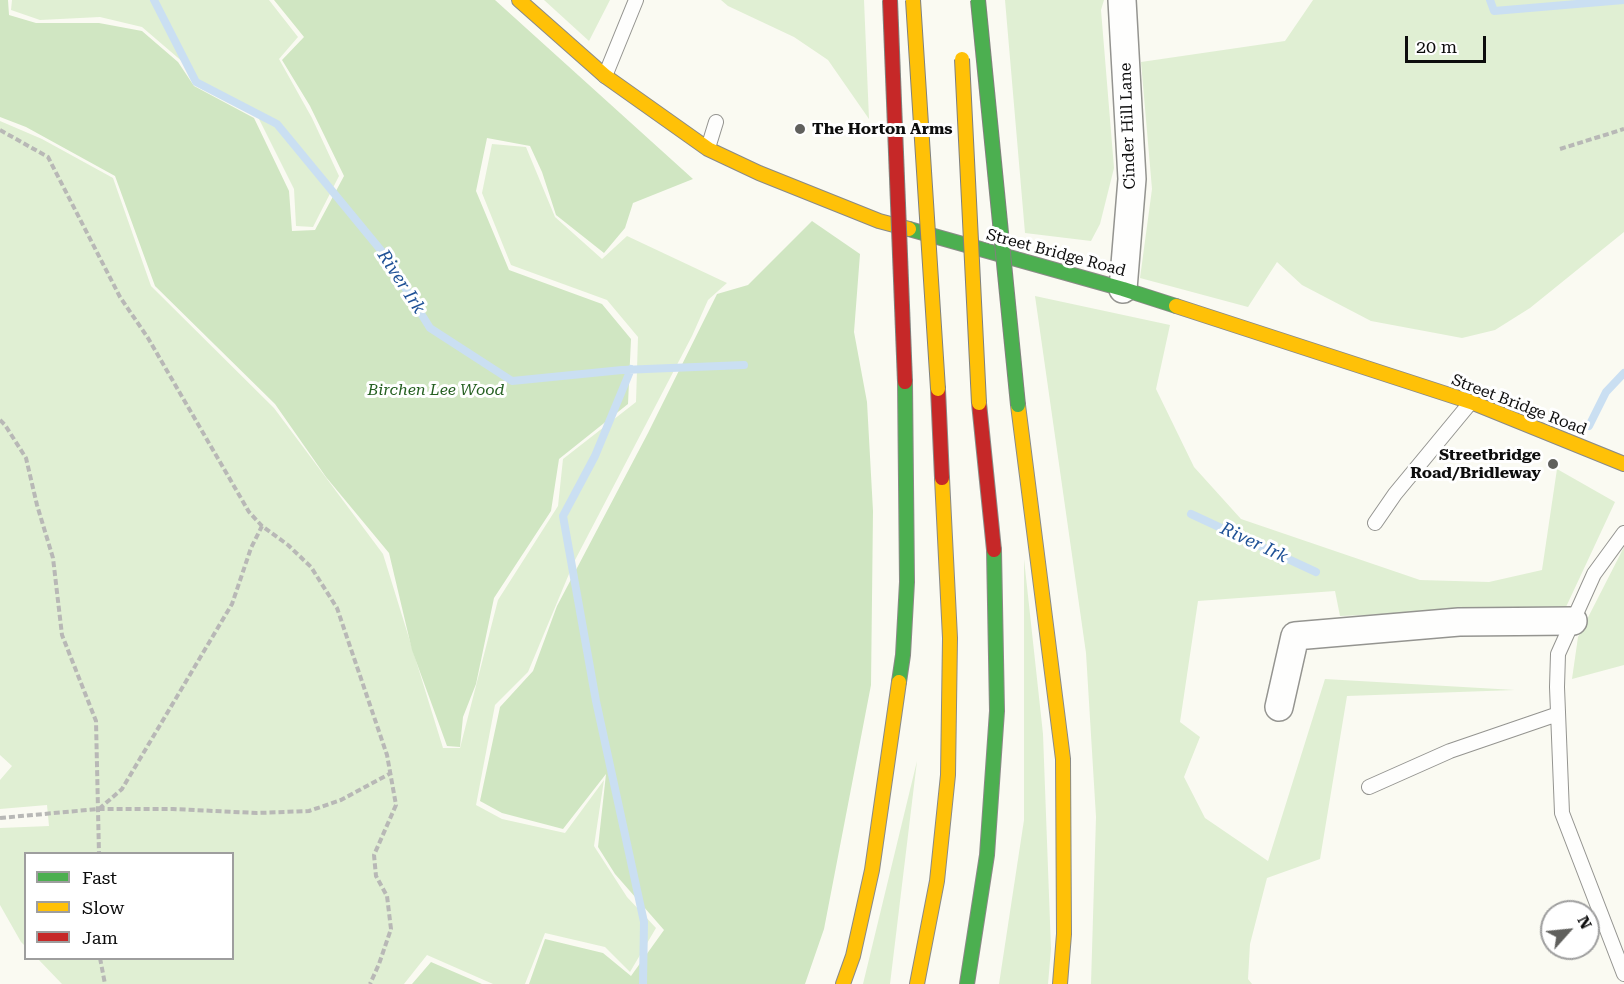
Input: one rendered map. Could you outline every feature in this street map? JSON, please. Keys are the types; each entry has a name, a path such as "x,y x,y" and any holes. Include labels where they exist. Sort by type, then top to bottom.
{"main road":[{"name":"Street Bridge Road","path":"519,0 605,76 708,148 759,173 879,221 1123,289 1471,402 1624,464"},
{"path":"843,984 853,956 872,870 884,798 903,655 907,582 905,382 890,0"},
{"path":"913,0 938,389 950,638 948,775 937,882 917,984"},
{"path":"978,0 1018,405 1063,759 1064,934 1060,984"},
{"path":"962,47 980,403 995,561 997,711 987,855 967,984"}],"street":[{"name":"Cinder Hill Lane","path":"1122,0 1132,179 1123,289"},
{"path":"1279,707 1294,636 1459,622 1573,621"}],"lane":[{"path":"605,76 636,0"},
{"path":"708,148 716,122"},
{"path":"1375,523 1395,494 1471,402"},
{"path":"1624,533 1594,574 1558,654 1562,813 1624,974"},
{"path":"1369,787 1450,752 1558,714"}],"path":[{"path":"1560,149 1624,129"},
{"path":"0,130 48,157 120,297 148,338 249,512 262,526 288,545 311,567 336,608 392,773 396,805 374,855 376,876 387,896 391,929 370,984"},
{"path":"0,420 26,458 53,558 62,634 96,721 99,852"},
{"path":"98,809 122,789 232,604 251,548 262,526"},
{"path":"0,818 98,809 173,809 257,813 309,811 342,800 392,773"},
{"path":"100,960 105,984"}],"green space":[{"name":"Birchen Lee Wood","path":"0,0 8,0 9,15 36,23 99,23 142,31 178,62 194,86 254,118 289,191 292,231 315,230 344,176 310,106 282,60 304,37 274,0 495,0 693,179 633,203 625,228 604,253 556,215 542,172 530,146 487,138 476,191 509,270 602,304 631,339 628,404 559,459 551,511 494,598 476,684 463,717 460,747 447,746 412,650 389,553 326,477 275,404 155,286 115,176 26,127 0,117"},
{"path":"12,0 269,0 298,37 279,59 312,118 339,176 313,227 296,226 294,189 257,115 197,84 184,63 142,27 100,17 40,20 11,10"},
{"path":"544,0 610,0 589,41"},
{"path":"721,0 864,0 869,119 828,60 794,37 728,6"},
{"path":"1005,0 1104,0 1101,10 1114,168 1100,224 1091,241 1025,233"},
{"path":"1313,0 1624,0 1624,232 1530,308 1495,330 1462,338 1371,321 1302,285 1277,262 1248,307 1140,278 1152,189 1141,62 1285,41"},
{"path":"0,121 42,139 113,178 151,286 274,408 383,554 443,748 460,748 498,600 558,506 563,459 636,402 638,337 607,300 511,265 482,193 492,144 526,147 555,217 602,259 627,236 727,283 708,300 692,336 574,562 528,672 495,705 476,805 502,819 565,833 604,780 594,846 627,897 656,928 630,972 605,947 545,933 525,984 493,984 427,955 404,984 62,984 39,960 234,960 234,852 24,852 24,945 0,905 0,828 49,826 47,805 0,809 0,780 12,766 0,755"},
{"path":"812,221 860,254 854,332 867,402 873,511 871,685 824,929 805,984 529,984 545,939 603,953 631,976 664,930 615,874 598,847 606,774 563,829 502,813 480,801 500,707 533,671 557,606 648,433 717,294 748,285"},
{"path":"1035,296 1170,325 1156,389 1194,467 1241,519 1420,580 1489,582 1542,570 1557,469 1615,502 1566,607 1340,616 1335,591 1198,601 1180,722 1200,737 1184,777 1205,818 1268,861 1325,679 1515,690 1347,696 1320,859 1267,878 1250,944 1248,979 1252,984 1091,984 1096,817 1086,653"},
{"path":"1624,547 1624,665 1572,679 1578,637"},
{"path":"1024,559 1043,734 1051,949 1048,984 999,984 1024,820"},
{"path":"917,761 890,984 863,984"},
{"path":"431,962 482,984 412,984"}],"waterway":[{"name":"River Irk","path":"154,0 196,82 277,124 384,254 430,328 512,381 622,370 744,365"},
{"path":"1490,0 1494,11 1624,0"},
{"path":"631,369 595,456 563,516 596,701 644,922 643,984"},
{"name":"River Irk","path":"1589,426 1606,392 1624,373"},
{"name":"River Irk","path":"1191,514 1316,572"}],"traffic: fast":[{"path":"978,0 1018,405"},
{"path":"909,229 1176,306"},
{"path":"899,682 903,655 907,582 905,382"},
{"path":"967,984 987,855 997,711 994,550"}],"traffic: slow":[{"path":"519,0 605,76 708,149 759,173 879,221 909,229"},
{"path":"913,0 938,389"},
{"path":"962,59 979,403"},
{"path":"1176,306 1471,402 1624,464"},
{"path":"1018,405 1063,759 1064,934 1060,984"},
{"path":"917,984 937,881 948,775 950,638 942,478"},
{"path":"843,984 853,956 872,870 899,682"}],"traffic: jam":[{"path":"890,0 905,382"},
{"path":"938,389 942,478"},
{"path":"979,403 994,550"}],"place":[{"name":"The Horton Arms","path":"800,129"},
{"name":"Streetbridge Road/Bridleway","path":"1553,464"}]}
